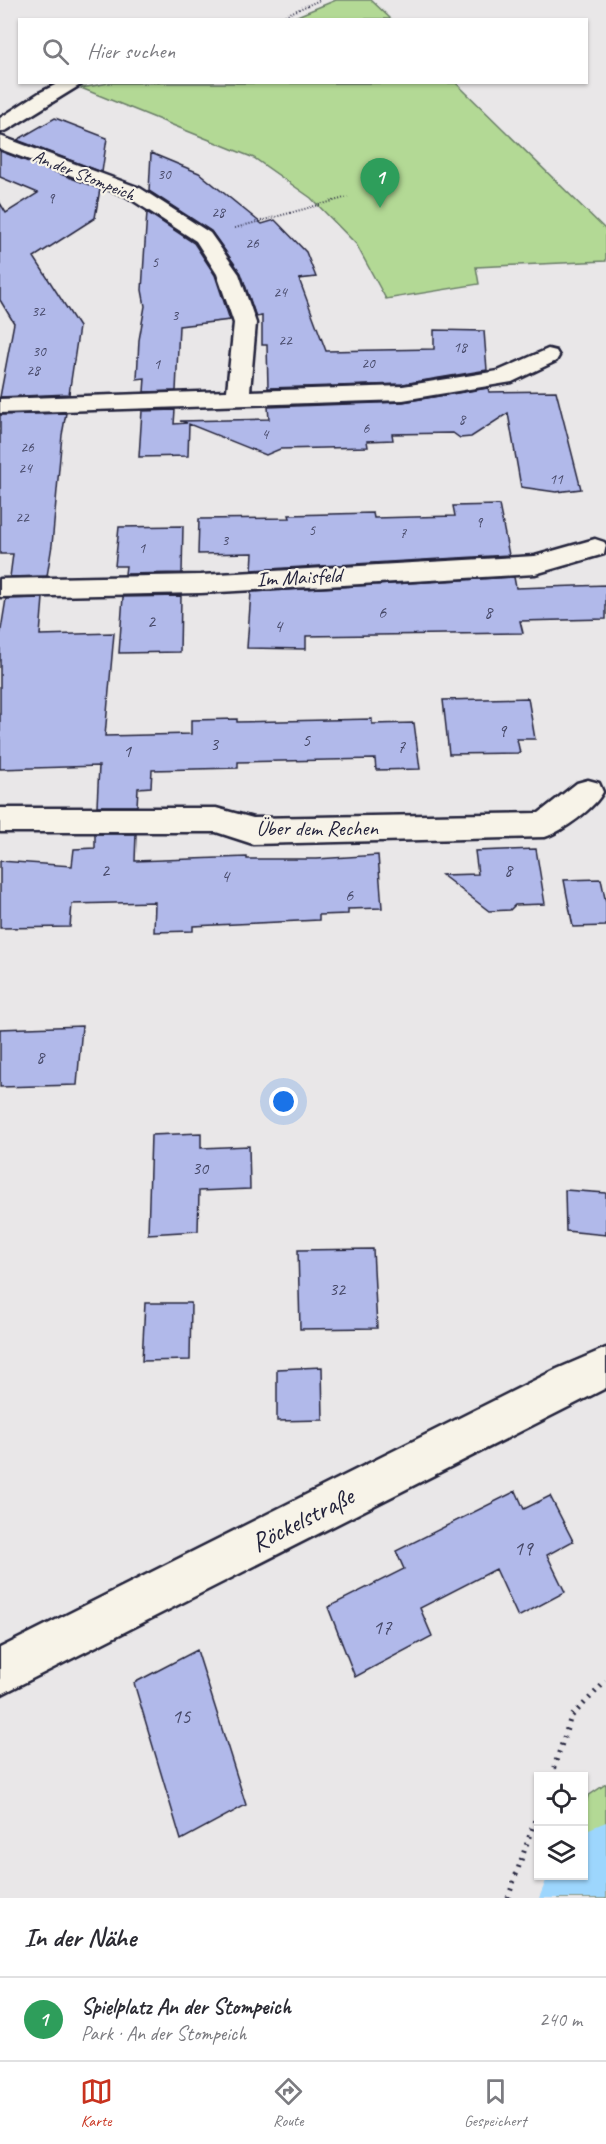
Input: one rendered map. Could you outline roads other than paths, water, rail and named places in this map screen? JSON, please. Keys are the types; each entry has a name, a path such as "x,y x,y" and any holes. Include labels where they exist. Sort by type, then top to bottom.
{"street":[{"path":"0,126 45,97 72,84"},
{"name":"An der Stompeich","path":"0,142 133,192 203,237 228,274 245,323 238,398"},
{"path":"0,406 403,393 504,377 548,356"},
{"name":"Im Maisfeld","path":"0,588 201,584 536,565 595,549"},
{"name":"Über dem Rechen","path":"0,820 216,820 253,831 545,825 588,792"},
{"name":"Röckelstraße","path":"0,1672 571,1383 606,1368"}],"waterway":[{"path":"597,1898 606,1880"}],"place":[{"name":"Spielplatz An der Stompeich","path":"380,208"}]}
